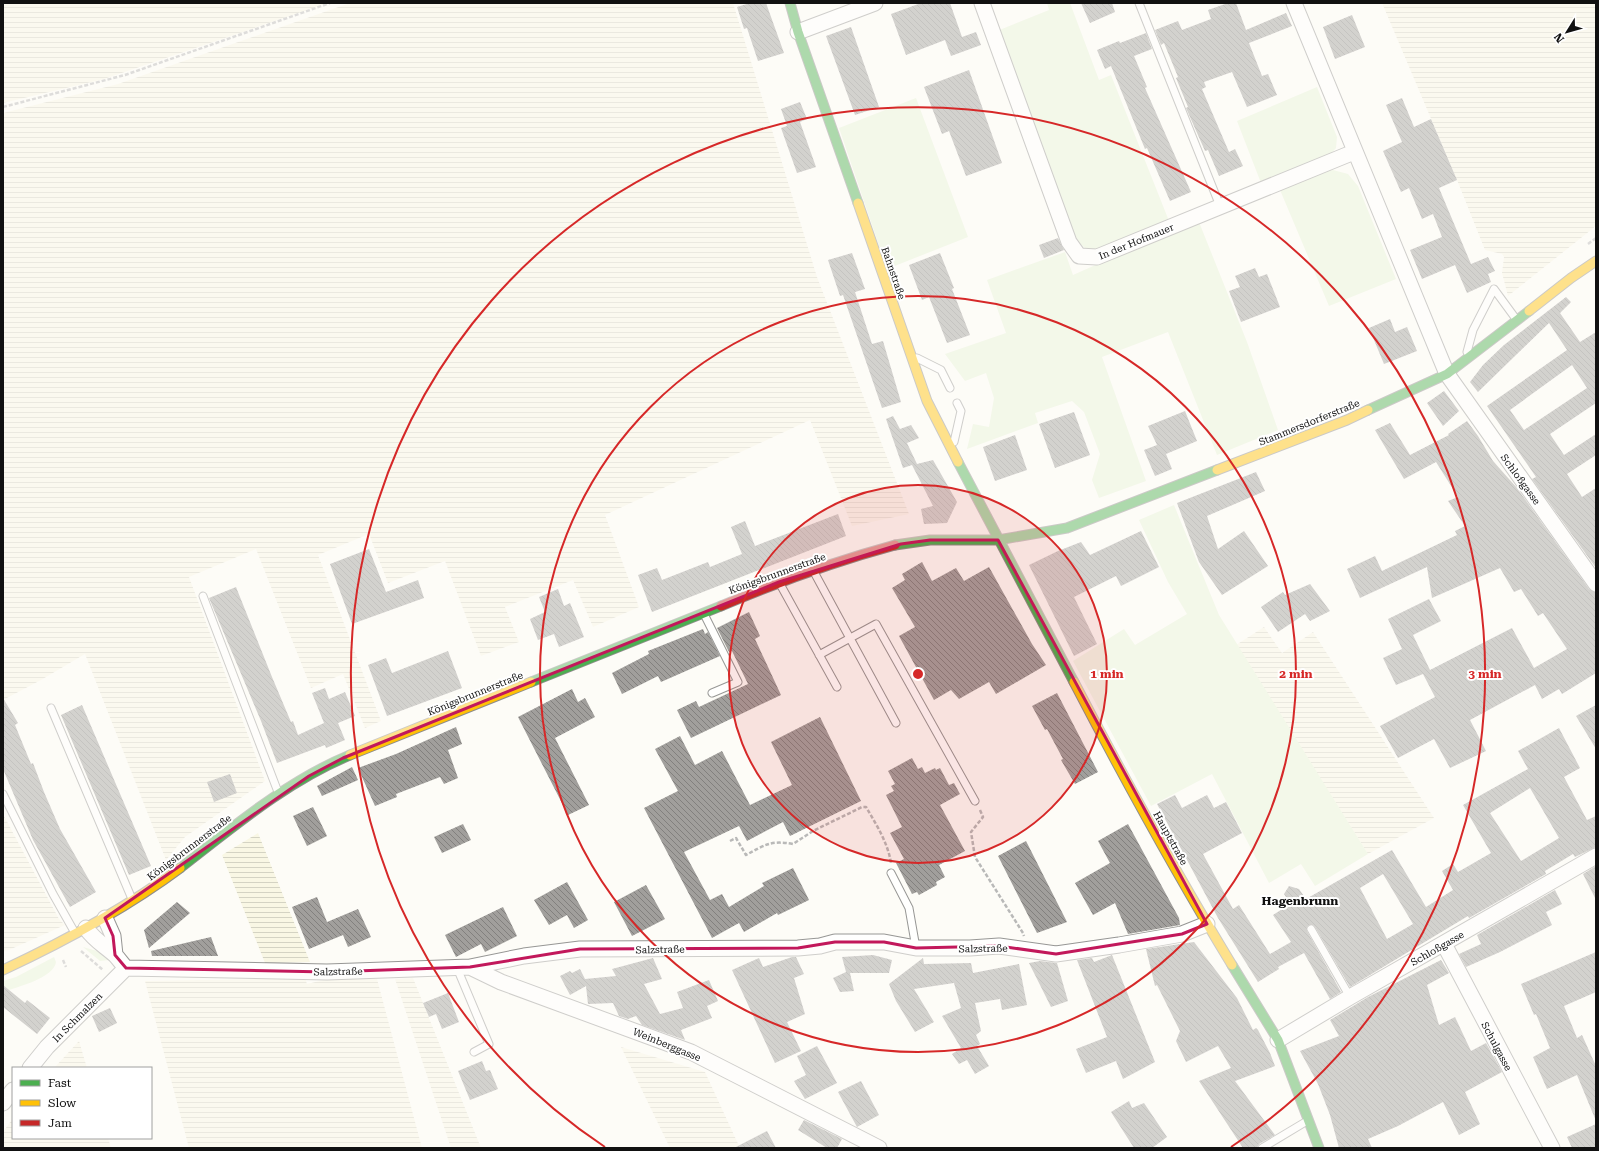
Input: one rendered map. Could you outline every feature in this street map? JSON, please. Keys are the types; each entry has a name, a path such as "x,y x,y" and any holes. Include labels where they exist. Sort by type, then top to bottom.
{"street":[{"name":"Bahnstraße","path":"790,3 798,32 927,401 998,540"},
{"path":"798,32 875,3"},
{"name":"In der Hofmauer","path":"982,3 1069,242 1079,256 1097,258 1354,152"},
{"path":"1294,3 1446,374"},
{"name":"Stammersdorferstraße","path":"998,540 1067,528 1347,420 1446,374 1464,362 1596,261"},
{"name":"Schloßgasse","path":"1446,374 1596,584"},
{"name":"Königsbrunnerstraße","path":"3,970 27,960 105,918 133,901 181,868 224,834 279,794 343,758 779,582 870,552 901,544 930,540 998,540"},
{"name":"Hauptstraße","path":"998,540 1110,751 1207,924 1278,1040 1319,1148"},
{"name":"Schloßgasse","path":"1278,1040 1596,856"},
{"path":"105,918 113,936 115,956"},
{"name":"Salzstraße","path":"126,968 327,972 463,967 524,956 580,949 798,948 820,946 835,942 884,942 916,948 970,948 999,946 1056,954 1182,934 1207,924"},
{"path":"81,931 115,956 126,968"},
{"name":"Schulgasse","path":"1444,944 1552,1148"},
{"name":"Weinberggasse","path":"463,967 691,1052 879,1148"},
{"name":"In Schmalzen","path":"31,1067 47,1047 126,968"},
{"path":"3,1103 12,1091"}],"lane":[{"path":"1139,3 1220,206"},
{"path":"1464,362 1473,330 1494,290 1517,320"},
{"path":"911,354 941,370 950,388"},
{"path":"952,450 961,411 957,403"},
{"path":"813,571 896,723"},
{"path":"779,582 837,687"},
{"path":"203,596 279,794"},
{"path":"704,612 738,682 712,693"},
{"path":"819,655 876,624 975,801"},
{"path":"51,708 133,901"},
{"path":"3,794 46,881 81,931"},
{"path":"891,873 909,908 916,948"},
{"path":"1311,929 1350,997"},
{"path":"463,967 489,1044 474,1052"},
{"path":"1262,1148 1308,1120"}],"path":[{"path":"3,107 125,75 330,3"},
{"path":"730,841 736,838 746,855 769,843 778,842 793,844 813,831 862,807 866,807 890,856 891,873"},
{"path":"983,817 971,832 975,857 1023,932 1025,949"},
{"path":"77,950 82,952 115,979"},
{"path":"63,958 66,967"}],"highlighted area":[{"path":"930,540 998,540 1207,924 1182,934 1056,954 999,946 916,948 884,942 835,942 798,948 580,949 470,967 327,972 126,968 115,955 113,936 105,918 309,776 343,758 779,582 901,544"}],"shaded area":[{"path":"3,3 328,3 104,79 3,103"},
{"path":"350,3 733,3 817,277 909,514 852,526 810,420 605,515 639,607 593,627 573,580 505,607 519,642 481,656 445,561 388,583 369,534 318,555 381,721 365,728 343,674 311,688 256,549 189,577 265,781 185,837 166,860 85,654 3,700 3,113 118,84"},
{"path":"1382,3 1596,3 1596,226 1508,296 1502,273 1504,257 1502,254 1485,250"},
{"path":"1264,627 1282,653 1313,632 1434,818 1368,854 1236,645"},
{"path":"3,814 59,919 65,925 9,950 3,951"},
{"path":"258,833 310,962 265,963 222,855"},
{"path":"336,977 377,979 422,1148 189,1148 145,981 305,978 307,984"},
{"path":"413,978 481,1148 451,1148 395,979"},
{"path":"79,1041 87,1067 55,1067"},
{"path":"621,1047 705,1072 740,1148 670,1148"},
{"path":"12,1119 12,1139 108,1139 111,1148 3,1148 3,1132"}],"green space":[{"path":"1047,3 1070,3 1099,80 1111,75 1169,221 1095,251 1088,250 1075,236 997,31 1049,10"},
{"path":"1317,87 1337,137 1336,148 1330,155 1261,183 1237,121"},
{"path":"916,98 968,237 887,269 839,128"},
{"path":"1333,170 1348,174 1358,186 1396,279 1329,306 1280,190 1316,173"},
{"path":"1199,222 1247,342 1278,430 1217,455 1168,332 1102,357 1146,481 1099,498 1092,480 1100,454 1084,412 1072,401 1035,413 1038,423 967,449 973,424 989,427 994,398 986,373 965,381 945,354 1006,333 987,280 1065,252 1073,275 1136,247"},
{"path":"1174,505 1219,615 1368,854 1315,886 1301,864 1269,883 1212,774 1151,806 1073,661 1124,629 1135,645 1187,614 1168,582 1139,520"},
{"path":"83,947 97,951 109,960 100,961"},
{"path":"54,957 56,962 54,968 49,973 25,985 3,992 3,981 16,977"}],"building":[{"path":"750,3 766,3 784,53 758,61 747,28 744,29 737,7"},
{"path":"921,3 950,3 962,37 976,32 981,45 951,56 945,40 906,55 891,14"},
{"path":"1081,3 1112,3 1115,12 1090,23"},
{"path":"1228,3 1236,3 1246,30 1286,13 1292,26 1249,43 1262,76 1268,74 1277,95 1247,107 1232,72 1204,82 1206,87 1202,89 1229,152 1235,149 1243,166 1219,176 1208,150 1205,151 1186,108 1188,107 1176,78 1178,77 1164,43 1161,45 1155,30 1178,21 1182,30 1211,19 1208,10"},
{"path":"1352,15 1365,47 1335,59 1323,27"},
{"path":"851,27 879,107 855,115 826,36"},
{"path":"1146,33 1152,49 1134,56 1147,87 1145,88 1191,192 1170,201 1147,148 1145,149 1111,66 1105,69 1097,50 1119,41 1120,43"},
{"path":"969,70 1002,163 966,176 949,131 942,134 924,87"},
{"path":"1402,98 1414,127 1431,119 1457,180 1439,188 1471,264 1488,257 1495,271 1488,274 1491,282 1467,293 1455,265 1422,279 1410,250 1442,237 1433,214 1422,219 1409,188 1401,192 1383,151 1402,142 1386,105"},
{"path":"800,102 807,119 800,122 816,167 797,173 781,128 787,126 781,109"},
{"path":"1058,238 1064,250 1044,258 1039,245"},
{"path":"852,253 865,289 855,292 872,344 883,341 901,402 882,408 843,295 840,296 828,260"},
{"path":"940,253 970,335 947,343 929,297 922,300 909,265"},
{"path":"1255,268 1259,277 1267,274 1280,307 1241,322 1229,291 1240,287 1235,276"},
{"path":"1566,297 1571,302 1560,313 1580,342 1596,332 1596,403 1550,434 1564,455 1596,434 1596,455 1567,474 1582,497 1596,488 1596,568 1532,479 1536,477 1487,406 1567,350 1549,323 1478,392 1470,382 1483,365 1504,345","holes":["1572,365 1587,388 1524,430 1510,410"]},
{"path":"1390,319 1395,332 1407,327 1417,351 1384,364 1369,328"},
{"path":"1444,391 1459,411 1443,426 1427,403"},
{"path":"1185,411 1197,441 1166,454 1172,469 1155,476 1144,450 1157,445 1148,426"},
{"path":"1074,412 1090,455 1055,468 1039,424"},
{"path":"893,416 900,429 911,425 919,438 907,443 917,464 933,460 957,502 947,523 924,524 921,509 933,506 912,465 903,468 886,419"},
{"path":"1467,421 1493,461 1517,488 1589,589 1596,593 1596,673 1562,694 1559,689 1542,699 1535,685 1470,720 1486,751 1450,768 1434,739 1398,758 1380,726 1435,697 1423,674 1396,685 1383,658 1402,649 1388,619 1429,599 1441,621 1413,635 1430,670 1512,628 1534,668 1567,649 1543,613 1538,616 1521,589 1514,592 1500,568 1432,598 1427,567 1360,598 1347,569 1375,556 1382,571 1457,535 1455,531 1465,526 1448,501 1458,497 1436,462 1404,479 1375,430 1390,423 1410,455 1449,435 1448,434"},
{"path":"1015,435 1027,470 995,481 983,447"},
{"path":"1256,472 1265,491 1207,516 1218,549 1244,531 1268,566 1222,595 1199,562 1177,503"},
{"path":"838,514 846,536 652,612 638,575 657,568 662,580 708,562 710,567 742,554 731,527 745,521 755,546"},
{"path":"1141,531 1159,567 1121,586 1116,576 1074,597 1097,644 1074,656 1029,565 1081,542 1090,555"},
{"path":"369,549 386,592 418,580 424,598 352,624 330,564"},
{"path":"922,562 932,581 956,568 964,581 989,567 1032,644 1046,665 996,694 989,682 959,699 951,690 934,700 899,636 915,627 892,588 905,580 902,574"},
{"path":"1310,584 1330,611 1310,621 1305,614 1278,632 1261,607 1283,592 1285,595"},
{"path":"236,587 272,677 298,735 324,723 312,693 325,688 329,699 345,692 355,716 338,723 345,740 326,748 325,745 277,763 261,721 209,598"},
{"path":"558,589 564,606 570,603 584,637 559,647 554,634 538,640 530,619 545,612 539,597"},
{"path":"749,612 760,636 755,639 781,695 691,738 677,710 696,701 699,707 748,684 732,651 729,652 717,628"},
{"path":"703,629 705,634 708,632 720,656 661,682 658,676 622,694 612,673 649,654 648,651"},
{"path":"448,651 462,688 387,716 368,665 386,658 392,673"},
{"path":"572,689 578,702 585,698 595,717 555,738 589,805 568,815 518,717"},
{"path":"1057,693 1098,772 1075,784 1061,760 1063,759 1047,729 1045,730 1032,706"},
{"path":"3,698 18,723 15,725 31,764 33,763 60,829 96,892 70,907 33,840 3,769"},
{"path":"82,705 151,866 129,875 61,715"},
{"path":"1596,705 1596,749 1576,716"},
{"path":"820,717 861,801 790,836 783,822 747,841 739,826 684,852 710,900 722,894 729,907 764,886 762,883 793,868 809,900 778,915 777,913 744,932 739,923 712,938 644,808 678,791 655,749 680,736 695,765 722,751 750,805 792,785 771,742"},
{"path":"456,727 462,744 448,750 458,778 444,784 440,777 396,794 397,797 375,806 358,768 396,754"},
{"path":"1559,728 1580,768 1564,777 1587,820 1596,816 1596,847 1575,857 1573,854 1545,871 1546,874 1469,918 1468,916 1350,987 1315,927 1313,925 1309,925 1307,927 1307,931 1341,992 1330,999 1304,953 1278,967 1279,969 1258,982 1218,918 1157,804 1175,795 1182,808 1207,795 1214,808 1226,802 1242,833 1203,854 1233,909 1239,905 1270,954 1291,942 1273,915 1290,904 1284,894 1289,886 1299,889 1306,899 1392,850 1426,907 1453,890 1442,871 1453,864 1458,872 1491,853 1463,805 1528,769 1518,751","holes":["1530,788 1559,838 1521,861 1490,813","1383,874 1413,924 1387,939 1360,888"]},
{"path":"912,758 918,769 922,767 925,773 935,768 936,770 940,768 949,785 954,783 960,794 940,805 965,851 939,865 945,877 936,882 937,885 919,895 917,892 912,894 896,863 904,859 890,833 902,827 886,795 894,791 891,786 895,784 888,771"},
{"path":"352,767 358,780 322,796 317,786"},
{"path":"230,774 237,793 214,802 207,782"},
{"path":"313,807 327,836 307,846 293,816"},
{"path":"463,824 471,840 442,853 434,837"},
{"path":"1128,824 1179,918 1180,925 1128,934 1115,903 1093,915 1075,883 1110,863 1098,841"},
{"path":"1026,841 1067,922 1037,933 998,856"},
{"path":"1596,866 1596,900 1583,874"},
{"path":"567,882 588,920 574,928 567,915 549,925 534,900"},
{"path":"646,885 665,919 632,936 614,902"},
{"path":"1555,890 1562,904 1546,912 1552,925 1500,952 1466,967 1459,954 1481,944 1477,935"},
{"path":"317,897 327,922 358,909 371,937 348,947 343,935 309,949 292,907"},
{"path":"177,902 190,913 149,948 144,930"},
{"path":"503,907 517,936 485,952 481,944 456,957 445,935"},
{"path":"211,937 218,956 152,956 151,951"},
{"path":"1194,942 1237,998 1253,1030 1256,1028 1258,1030 1275,1066 1235,1081 1275,1135 1259,1144 1257,1148 1243,1148 1199,1081 1231,1068 1218,1046 1186,1062 1176,1041 1180,1031 1157,985 1155,986 1146,949"},
{"path":"1596,952 1596,992 1564,1006 1577,1038 1582,1035 1596,1066 1596,1121 1577,1075 1547,1089 1533,1057 1550,1048 1536,1014 1534,1015 1521,984"},
{"path":"873,955 892,960 889,973 850,973 854,991 840,992 833,978 846,972 842,957"},
{"path":"1112,955 1155,1062 1123,1079 1116,1061 1086,1073 1076,1049 1107,1037 1077,960 1092,958 1094,962"},
{"path":"796,957 804,974 794,978 805,1014 787,1022 801,1051 775,1063 732,970 759,958 763,967"},
{"path":"653,958 662,979 644,984 660,1014 683,1008 677,992 709,980 718,1001 707,1006 712,1018 681,1030 685,1040 642,1025 636,1016 628,1019 619,1016 613,1003 588,1004 586,986 570,995 560,976 570,971 572,973 580,969 585,979 616,976 612,969"},
{"path":"923,958 924,964 971,963 973,973 1019,964 1027,1005 1002,1010 1000,999 975,1003 981,1031 976,1035 980,1044 977,1046 989,1066 975,1074 967,1060 959,1064 952,1054 961,1048 942,1016 961,1008 954,983 914,989 934,1022 915,1032 896,1001 889,984"},
{"path":"1441,960 1449,973 1427,985 1439,1025 1455,1017 1471,1051 1486,1043 1502,1072 1465,1092 1480,1124 1459,1135 1443,1102 1398,1126 1368,1139 1372,1148 1339,1148 1330,1115 1318,1084 1300,1051 1339,1036 1330,1020 1368,997"},
{"path":"1040,961 1057,963 1068,1001 1051,1007 1029,963"},
{"path":"3,985 25,1003 27,1000 50,1018 37,1034 3,1007"},
{"path":"448,993 459,1022 442,1029 436,1014 429,1017 423,1003"},
{"path":"110,1008 117,1023 99,1032 92,1016"},
{"path":"817,1046 837,1083 805,1099 794,1081 806,1075 797,1056"},
{"path":"482,1061 486,1071 490,1070 498,1089 470,1100 458,1071"},
{"path":"861,1081 879,1115 857,1127 838,1092"},
{"path":"1129,1101 1132,1108 1144,1103 1167,1137 1152,1148 1134,1148 1111,1112"},
{"path":"804,1120 842,1139 837,1148 827,1148 798,1130"},
{"path":"1596,1124 1596,1148 1572,1148 1567,1137"},
{"path":"767,1131 776,1148 734,1148"}],"traffic: fast":[{"path":"790,3 798,32 858,203"},
{"path":"1368,410 1447,374 1529,311"},
{"path":"958,462 1074,682"},
{"path":"895,545 930,540 998,540 1067,528 1217,470"},
{"path":"531,682 721,606"},
{"path":"180,868 240,821 282,791 350,755"},
{"path":"1232,965 1278,1040 1319,1148"}],"traffic: slow":[{"path":"858,203 927,401 958,462"},
{"path":"1529,311 1571,278 1596,261"},
{"path":"1217,470 1347,420 1368,410"},
{"path":"350,755 531,682"},
{"path":"1074,682 1151,825 1232,965"},
{"path":"3,970 94,924 138,897 180,868"}],"traffic: jam":[{"path":"721,606 807,572 895,545"}],"district":[{"name":"Hagenbrunn","path":"1300,901"}]}
